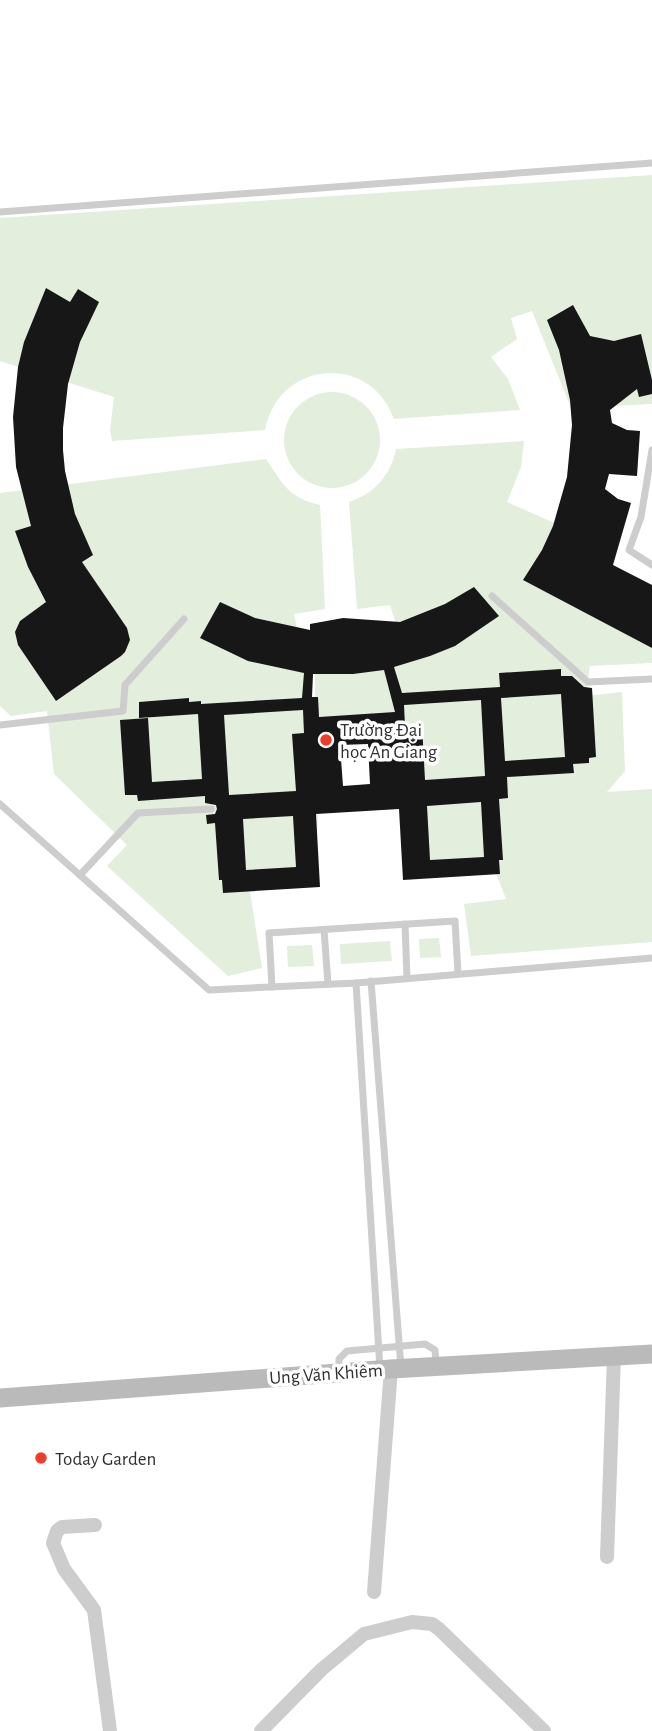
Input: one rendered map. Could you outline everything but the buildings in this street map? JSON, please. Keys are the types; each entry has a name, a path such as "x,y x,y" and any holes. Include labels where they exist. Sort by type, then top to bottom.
{"street":[{"name":"Ung Văn Khiêm","path":"0,1398 339,1372 652,1354"},
{"path":"607,1557 614,1356"},
{"path":"374,1592 390,1369"},
{"path":"95,1525 62,1527 57,1531 53,1543 64,1569 94,1610 110,1731"},
{"path":"261,1731 321,1670 364,1634 422,1622 439,1629 544,1731"}],"lane":[{"path":"0,212 652,163"},
{"path":"652,450 649,486 629,550 652,565"},
{"path":"492,596 588,682 652,679"},
{"path":"0,725 122,710 125,685 184,619"},
{"path":"0,804 209,990 356,983 652,958"},
{"path":"80,875 138,813 211,809"},
{"path":"272,987 268,933 455,920 458,974"},
{"path":"405,924 407,978"},
{"path":"324,930 328,984"},
{"path":"371,981 399,1346 390,1369"},
{"path":"356,983 378,1348 390,1369"},
{"path":"339,1372 338,1359 347,1351 425,1344 435,1350 436,1366"}],"green space":[{"path":"652,175 652,404 571,408 532,311 511,318 517,339 491,357 508,379 520,410 394,419 382,397 366,383 346,375 325,373 305,378 287,389 273,407 265,430 112,441 110,430 114,397 0,361 0,218"},
{"path":"323,392 341,392 359,400 372,413 380,431 377,459 359,480 341,488 323,488 305,480 292,467 284,449 284,431 292,413 305,400"},
{"path":"524,441 521,467 507,502 568,529 652,607 652,663 590,666 586,696 622,692 625,771 607,792 652,789 652,942 471,956 464,904 506,899 494,868 420,876 385,735 320,735 316,874 248,879 262,968 228,976 107,866 127,845 54,774 47,711 11,716 0,706 0,493 266,459 294,494 320,505 325,609 294,614 315,714 315,663 404,648 390,605 357,609 349,502 374,489 386,475 396,449"},
{"path":"439,938 441,957 420,958 419,939"},
{"path":"390,941 392,961 341,964 340,944"},
{"path":"312,945 314,966 288,967 287,946"}],"place":[{"name":"Trường Đại học An Giang","path":"326,740"},
{"name":"Today Garden","path":"41,1458"}]}
